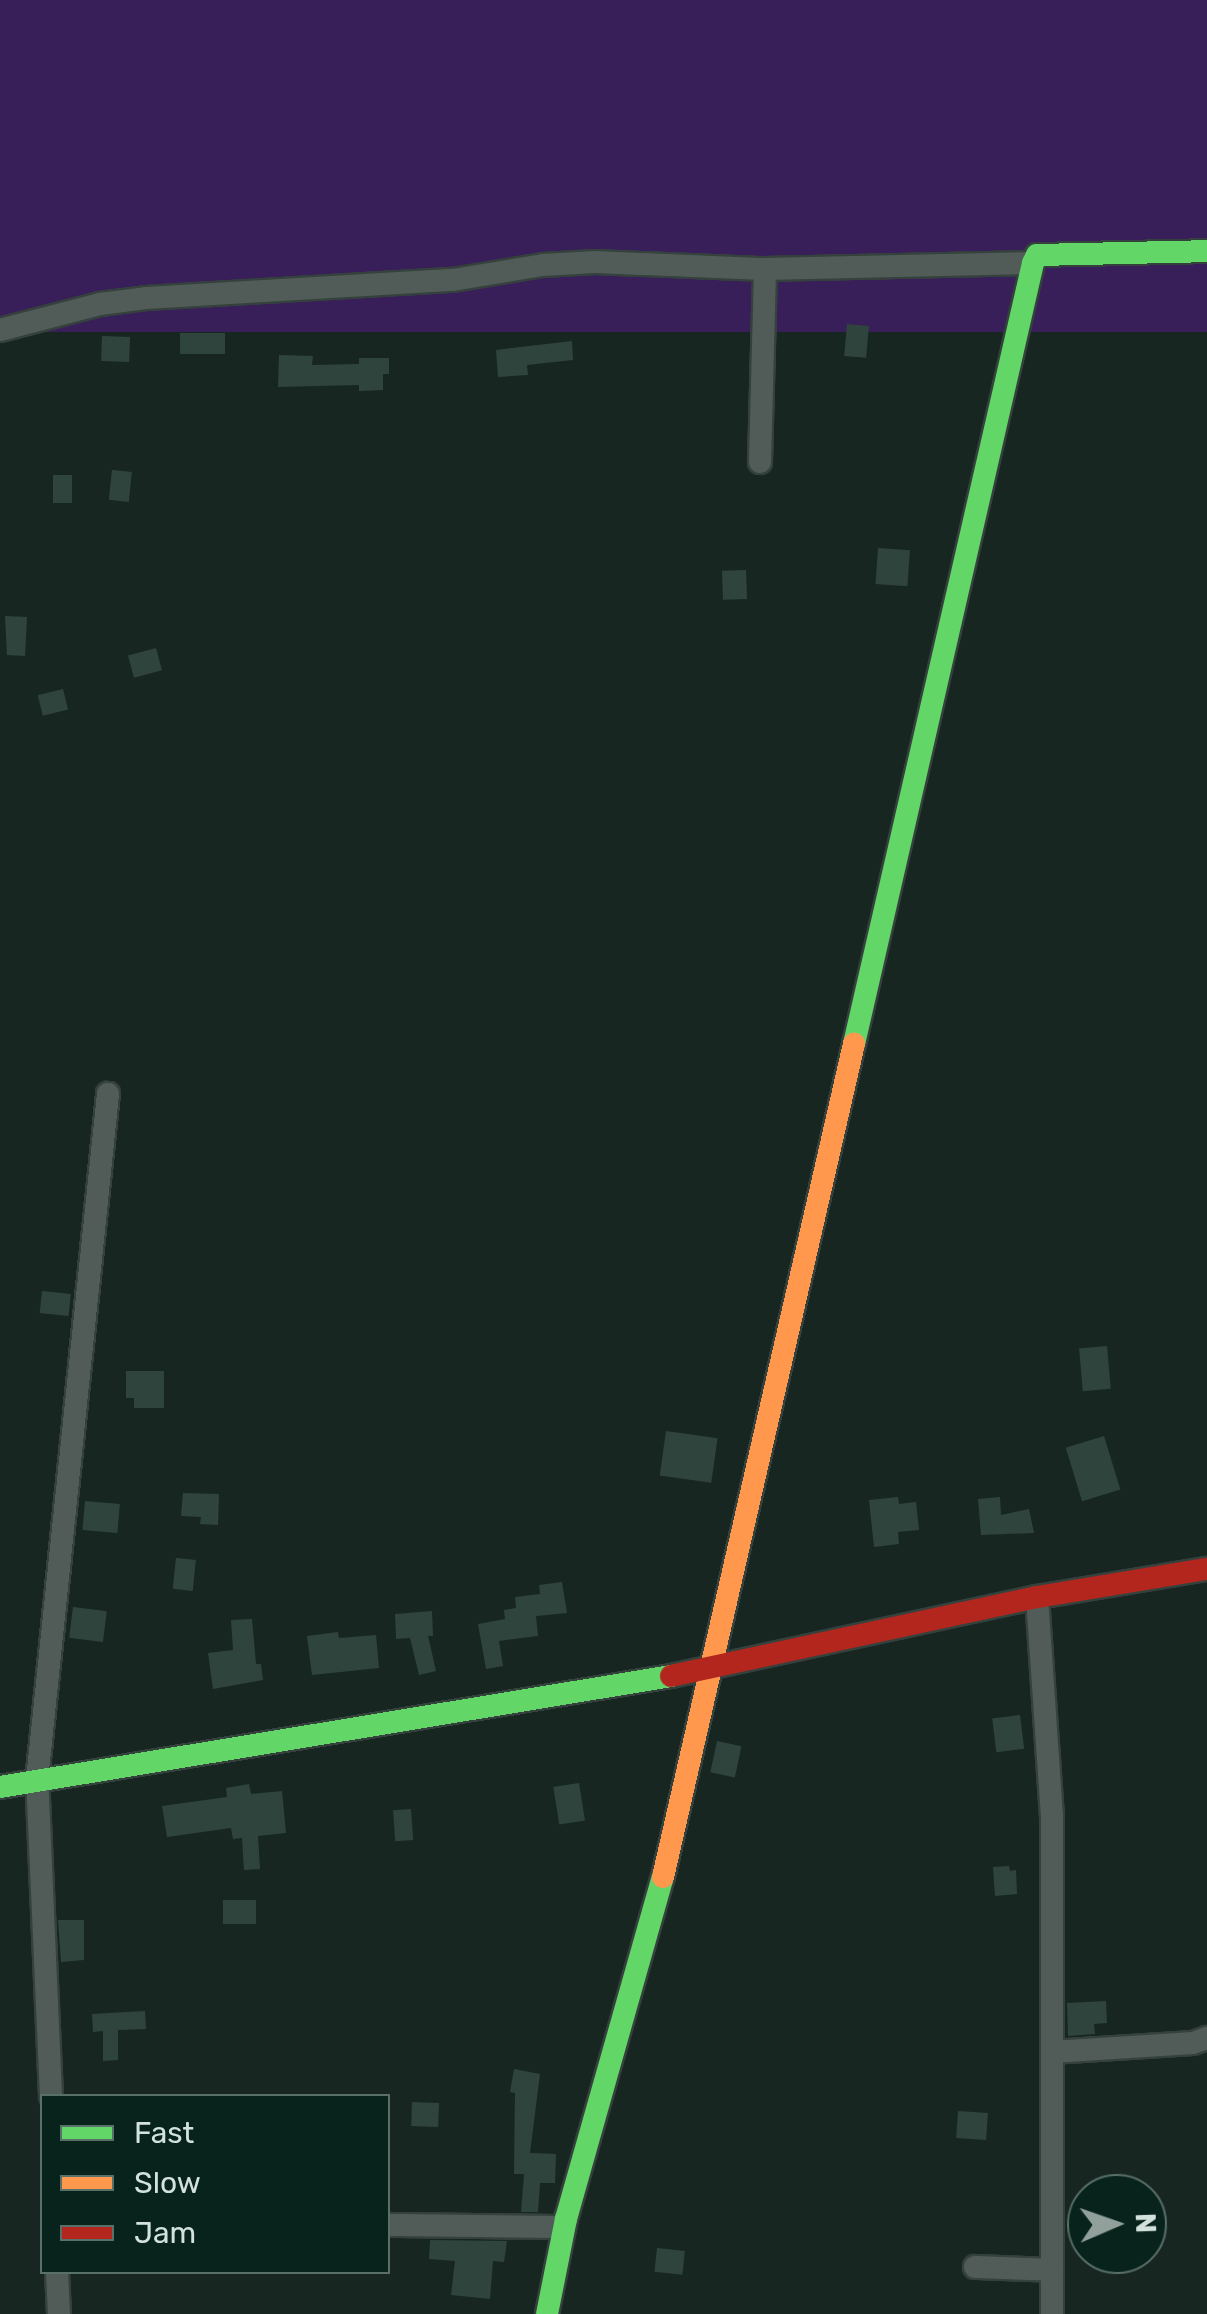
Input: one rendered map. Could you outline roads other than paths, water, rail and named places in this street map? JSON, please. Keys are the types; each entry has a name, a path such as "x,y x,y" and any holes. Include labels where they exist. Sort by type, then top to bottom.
{"street":[{"path":"546,2314 564,2227 662,1882 708,1666 1033,264 1037,255 1207,251"},
{"path":"0,330 43,316 131,300 453,280 544,265 596,262 765,269 1033,264"},
{"path":"760,462 765,269"},
{"path":"51,2094 36,1780 108,1094"},
{"path":"0,1787 646,1681 1038,1597 1207,1569"},
{"path":"1038,1597 1052,1814 1052,2314"},
{"path":"1052,2052 1207,2038"},
{"path":"390,2224 564,2227"},
{"path":"976,2267 1052,2270"},
{"path":"57,2274 58,2314"}]}
